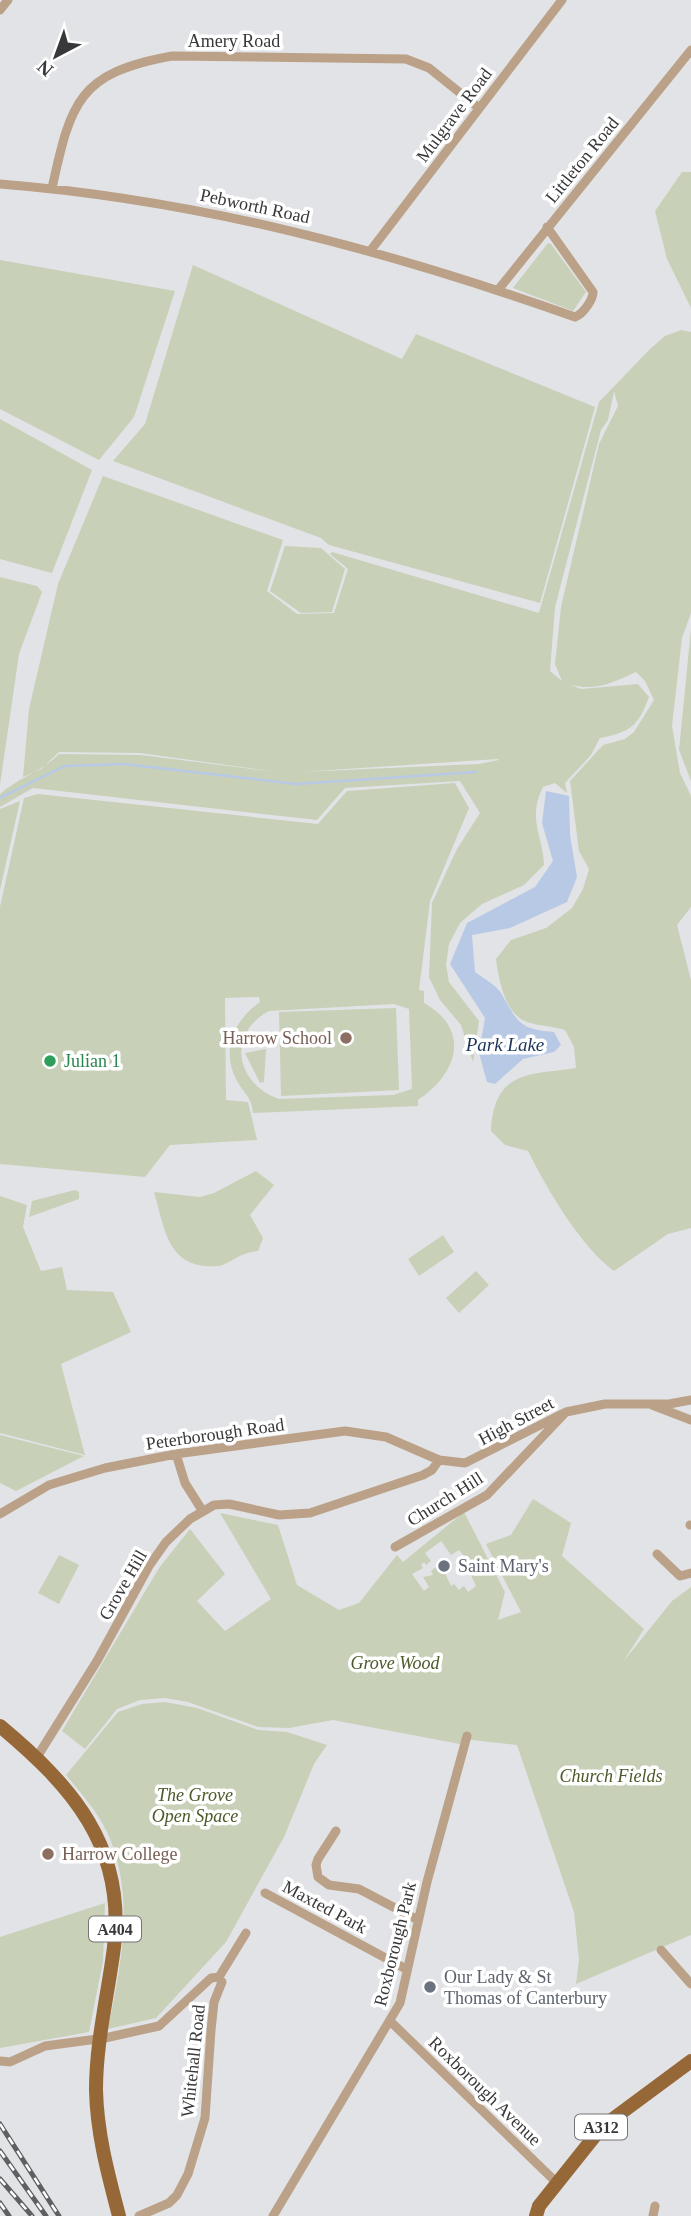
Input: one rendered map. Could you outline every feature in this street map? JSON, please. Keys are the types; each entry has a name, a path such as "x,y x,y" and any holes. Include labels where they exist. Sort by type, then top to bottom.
{"main road":[{"name":"A404","path":"0,1726 37,1757 90,1822 100,1839 108,1866 116,1925 99,2039 96,2091 99,2130 120,2216"},
{"name":"A312","path":"536,2216 539,2206 602,2127 691,2061"}],"street":[{"path":"0,10 8,0"},
{"name":"Mulgrave Road","path":"371,250 562,0"},
{"name":"Littleton Road","path":"498,290 691,50"},
{"name":"Amery Road","path":"52,188 65,130 81,98 111,73 137,62 172,56 388,57 429,68 479,108"},
{"name":"Pebworth Road","path":"0,184 52,188 193,208 278,226 371,250 575,317 593,297 593,292 547,227"},
{"name":"High Street","path":"439,1460 460,1463 474,1460 566,1412 605,1404 651,1404 691,1400"},
{"path":"651,1404 691,1420"},
{"name":"Church Hill","path":"394,1547 486,1495 566,1412"},
{"name":"Peterborough Road","path":"0,1514 49,1485 105,1468 176,1454 345,1431 386,1437 439,1460"},
{"path":"176,1454 185,1483 202,1510 229,1504 279,1515 310,1513 423,1475 432,1470 439,1460"},
{"name":"Grove Hill","path":"37,1757 97,1661 149,1566 166,1542 202,1510"},
{"path":"657,1554 680,1576 691,1573"},
{"name":"Roxborough Park","path":"273,2216 400,2003 418,1920 467,1736"},
{"path":"336,1831 318,1858 318,1877 337,1887 359,1889 418,1920"},
{"name":"Maxted Park","path":"265,1893 406,1969"},
{"name":"Whitehall Road","path":"139,2216 169,2203 177,2195 188,2174 205,2118 214,2002 222,1982 219,1977 246,1933"},
{"path":"661,1950 691,1984"},
{"path":"0,2061 10,2063 22,2054 44,2046 99,2039 159,2026 211,1978 219,1977"},
{"name":"Roxborough Avenue","path":"390,2021 557,2183"},
{"path":"653,2216 655,2206"}],"green space":[{"path":"682,172 691,172 691,308 667,259 655,211"},
{"path":"548,243 586,292 573,311 513,288"},
{"path":"0,260 175,291 134,417 99,460 0,409"},
{"path":"193,265 402,359 416,334 595,407 540,603 329,545 321,538 113,461 145,424"},
{"path":"681,330 691,332 691,613 682,638 672,726 680,773 691,796 691,907 677,925 691,980 691,1228 668,1234 614,1271 577,1232 528,1151 505,1145 491,1131 499,1096 507,1086 529,1075 576,1068 574,1047 565,1030 527,1022 513,1012 504,995 496,959 511,940 546,928 572,908 583,889 589,869 579,851 570,781 603,745 625,739 634,732 654,700 645,681 636,672 595,687 568,684 581,689 638,684 649,697 637,722 626,730 600,738 591,755 565,783 567,793 555,783 543,787 538,798 536,818 544,865 524,885 482,904 460,923 449,944 446,965 449,982 479,1021 473,1062 461,1025 440,1000 429,977 432,903 457,849 480,813 460,781 345,788 317,820 33,788 0,807 0,794 35,772 23,777 29,709 58,584 103,476 283,540 267,591 297,614 334,613 348,569 330,554 332,552 539,613 599,402 665,336","holes":["614,391 618,406 599,444 561,607 555,664 562,681 550,671 555,607 601,430 608,420","59,752 140,753 277,772 141,755 59,754 44,766","498,759 479,764 300,772"]},
{"path":"0,419 92,470 52,573 0,559"},
{"path":"285,546 321,548 345,569 332,612 301,613 270,591"},
{"path":"0,577 37,586 42,592 19,654 0,785"},
{"path":"691,629 691,781 679,750"},
{"path":"455,783 469,808 430,901 419,990 424,991 424,1003 449,1026 454,1052 442,1078 418,1100 418,1106 253,1113 249,1099 232,1068 230,1047 237,1027 260,1002 259,997 225,998 226,1100 248,1102 257,1140 170,1145 145,1177 0,1164 0,907 24,798 38,794 318,824 347,791","holes":["394,1004 409,1009 412,1089 393,1095 279,1099 264,1092 246,1071 242,1058 246,1032 269,1011"]},
{"path":"20,801 0,890 0,809"},
{"path":"396,1008 399,1090 281,1096 279,1012"},
{"path":"266,1049 264,1082 260,1083 245,1053"},
{"path":"256,1171 274,1185 250,1215 263,1238 258,1251 218,1266 201,1265 178,1254 166,1233 154,1192 200,1197 214,1193"},
{"path":"75,1190 79,1192 79,1199 29,1217 32,1201"},
{"path":"0,1196 27,1205 23,1227 41,1271 62,1267 67,1290 113,1292 131,1332 61,1364 85,1455 0,1433"},
{"path":"443,1235 454,1252 419,1276 408,1259"},
{"path":"476,1271 489,1285 459,1313 446,1298"},
{"path":"0,1435 84,1456 16,1491 0,1483"},
{"name":"Grove Wood","path":"533,1499 571,1523 562,1556 644,1629 623,1662 672,1601 691,1587 691,1935 576,1984 579,1960 574,1912 517,1745 463,1739 460,1744 333,1720 289,1728 258,1727 188,1702 165,1698 140,1700 117,1709 85,1749 62,1731 159,1568 190,1529 225,1574 197,1601 225,1631 271,1599 220,1513 278,1525 297,1585 339,1610 359,1603 397,1555 403,1562 464,1512 505,1592 498,1620 521,1612 486,1544 511,1535","holes":["441,1541 451,1555 459,1550 464,1556 460,1559 472,1568 469,1571 476,1586 468,1592 464,1586 459,1590 454,1584 451,1586 444,1571 441,1573 436,1567 431,1571 433,1575 423,1577 429,1587 424,1591 412,1574 423,1568 421,1565 424,1562 426,1565 431,1561 425,1553"]},
{"path":"59,1555 79,1565 59,1604 38,1593"},
{"name":"The Grove Open Space","path":"165,1702 197,1708 258,1730 287,1732 327,1745 314,1764 284,1837 226,1942 156,2018 108,2029 121,1955 121,1880 116,1856 103,1824 66,1775 118,1712 142,1704"},
{"path":"105,1903 103,1961 89,2032 0,2048 0,1937"}],"water":[{"name":"Park Lake","path":"546,791 569,796 570,835 577,877 567,902 510,928 472,935 475,972 499,990 520,1022 533,1029 554,1032 561,1045 554,1052 523,1059 495,1084 487,1082 479,1053 485,1018 450,964 467,923 535,887 553,861 542,823"}],"waterway":[{"path":"0,798 65,766 124,764 296,784 476,772"}],"railway":[{"path":"0,2124 59,2216"},
{"path":"0,2151 46,2216"},
{"path":"0,2179 32,2216"},
{"path":"0,2203 9,2216"}],"place":[{"name":"Harrow School","path":"346,1038"},
{"name":"Julian 1","path":"50,1061"},
{"name":"Saint Mary's","path":"444,1566"},
{"name":"Harrow College","path":"48,1854"},
{"name":"Our Lady & St Thomas of Canterbury","path":"430,1987"}],"park label":[{"name":"Church Fields","path":"611,1776"}]}
